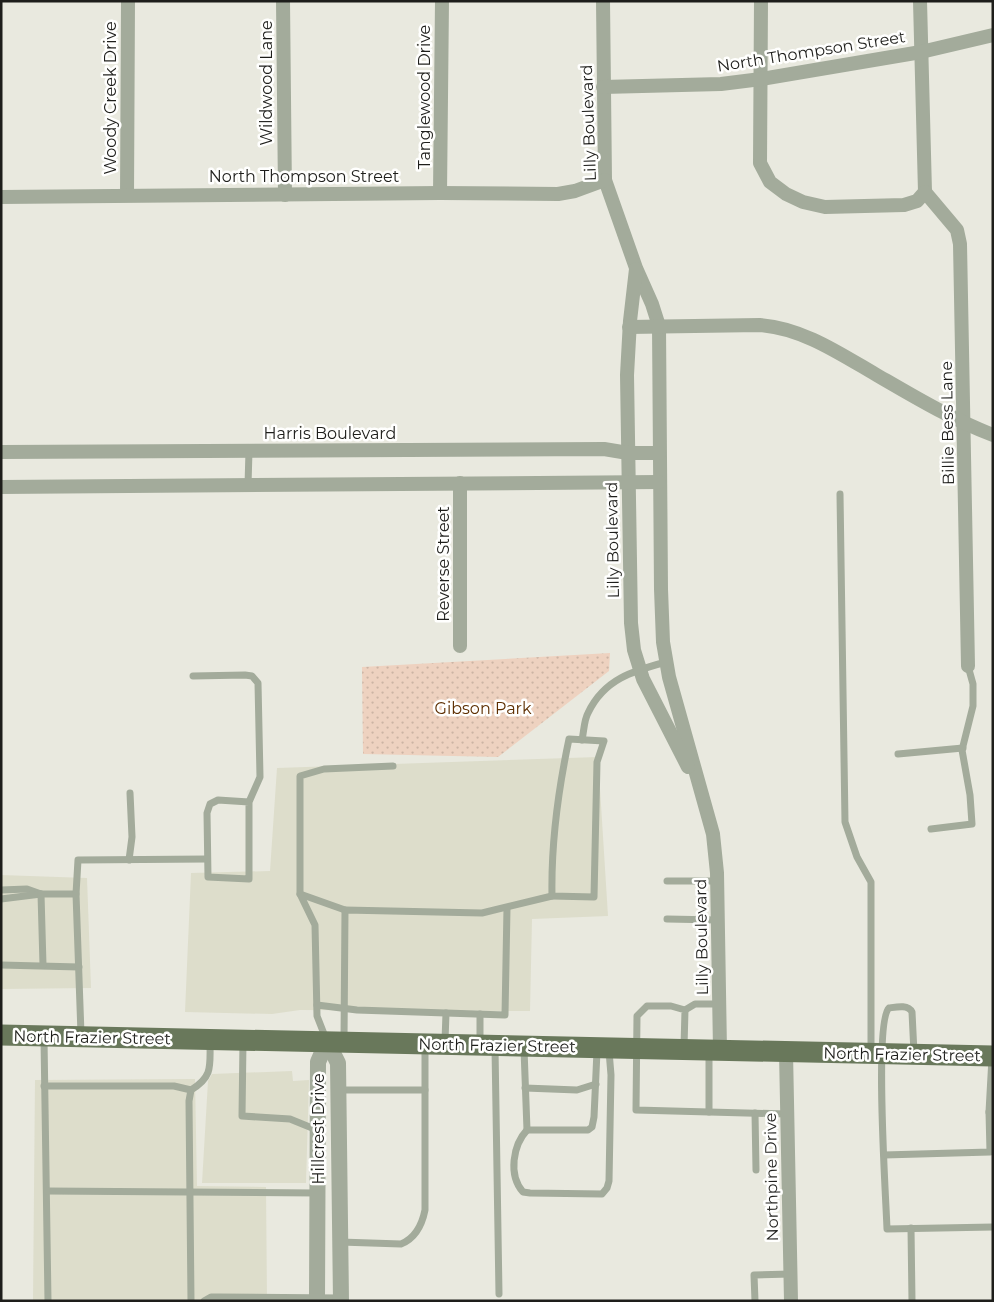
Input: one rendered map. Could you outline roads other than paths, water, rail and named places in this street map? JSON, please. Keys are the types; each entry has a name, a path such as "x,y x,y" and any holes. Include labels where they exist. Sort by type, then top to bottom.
{"main road":[{"name":"North Frazier Street","path":"1,1035 992,1056"}],"street":[{"name":"Woody Creek Drive","path":"127,195 128,1"},
{"name":"Wildwood Lane","path":"283,1 284,195"},
{"name":"Tanglewood Drive","path":"440,193 442,1"},
{"name":"Lilly Boulevard","path":"603,1 605,180 659,326 659,482 663,642 668,677 714,834 718,881 720,1004 714,1050"},
{"path":"761,1 760,163 770,182 786,194 803,202 825,207 904,204 917,200 924,192 920,1"},
{"name":"North Thompson Street","path":"604,87 721,84 761,79 921,52 993,35"},
{"name":"North Thompson Street","path":"1,197 440,193 558,194 575,191 605,180"},
{"name":"Billie Bess Lane","path":"924,192 957,230 960,244 968,666"},
{"name":"Lilly Boulevard","path":"636,268 629,327 627,375 631,623 634,650 643,679 702,794"},
{"path":"629,327 760,325 776,326 791,330 838,352 964,424 993,435"},
{"name":"Harris Boulevard","path":"1,452 604,449 628,453 659,454"},
{"path":"1,487 659,482"},
{"name":"Reverse Street","path":"460,483 460,646"},
{"name":"Hillcrest Drive","path":"336,1042 338,1063 341,1299"},
{"name":"Hillcrest Drive","path":"317,1299 318,1062 336,1042"},
{"name":"Northpine Drive","path":"786,1052 791,1301"}],"lane":[{"path":"248,485 249,451"},
{"path":"840,494 845,822 857,857 871,882 876,1053 881,1080 887,1229 993,1227"},
{"path":"582,740 587,714 606,687 627,674 666,662"},
{"path":"930,829 972,824 963,748 973,706 973,684 968,666"},
{"path":"193,676 245,675 252,676 258,683 260,777 249,802 249,879 208,877 207,813 210,804 218,800 249,802"},
{"path":"300,894 345,910 473,913 507,908 534,899 552,896 594,896 597,762 604,741 569,739 559,784 552,862 552,896"},
{"path":"898,754 963,748"},
{"path":"336,1042 317,1016 315,926 300,894 300,776 324,769 393,766"},
{"path":"129,860 132,837 130,793"},
{"path":"81,1037 76,894 78,860 208,859"},
{"path":"667,880 718,881"},
{"path":"1,890 27,889 42,894"},
{"path":"1,898 42,894 76,894"},
{"path":"42,894 43,965"},
{"path":"317,1006 505,1015 507,908"},
{"path":"336,1042 344,1008 345,910"},
{"path":"667,919 718,920"},
{"path":"1,965 79,967"},
{"path":"720,1004 695,1004 685,1010 671,1006 647,1006 637,1016 636,1110 787,1114"},
{"path":"876,1053 886,1011 889,1008 903,1007 910,1008 912,1012 914,1054"},
{"path":"684,1050 685,1010"},
{"path":"340,1242 401,1244 409,1241 422,1222 425,1210 425,1090 435,1044 446,1013"},
{"path":"480,1014 487,1045 499,1294"},
{"path":"44,1036 48,1301"},
{"path":"44,1086 174,1086 191,1090 202,1084 207,1076 210,1067 210,1039"},
{"path":"244,1040 242,1116 290,1119 318,1130"},
{"path":"524,1046 527,1130 520,1138 514,1159 516,1181 523,1192 530,1193 602,1194 607,1188 609,1181 611,1075 603,1048"},
{"path":"527,1130 588,1130 592,1127 596,1084 603,1048"},
{"path":"710,1112 714,1050"},
{"path":"884,1155 990,1152 992,1056"},
{"path":"525,1088 577,1090 596,1084"},
{"path":"191,1090 189,1102 191,1301"},
{"path":"338,1090 425,1090"},
{"path":"755,1113 756,1170"},
{"path":"47,1191 318,1193"},
{"path":"911,1228 912,1301"},
{"path":"755,1301 754,1275 791,1274"},
{"path":"204,1301 211,1297 341,1299"}],"park label":[{"name":"Gibson Park","path":"483,708"}]}
